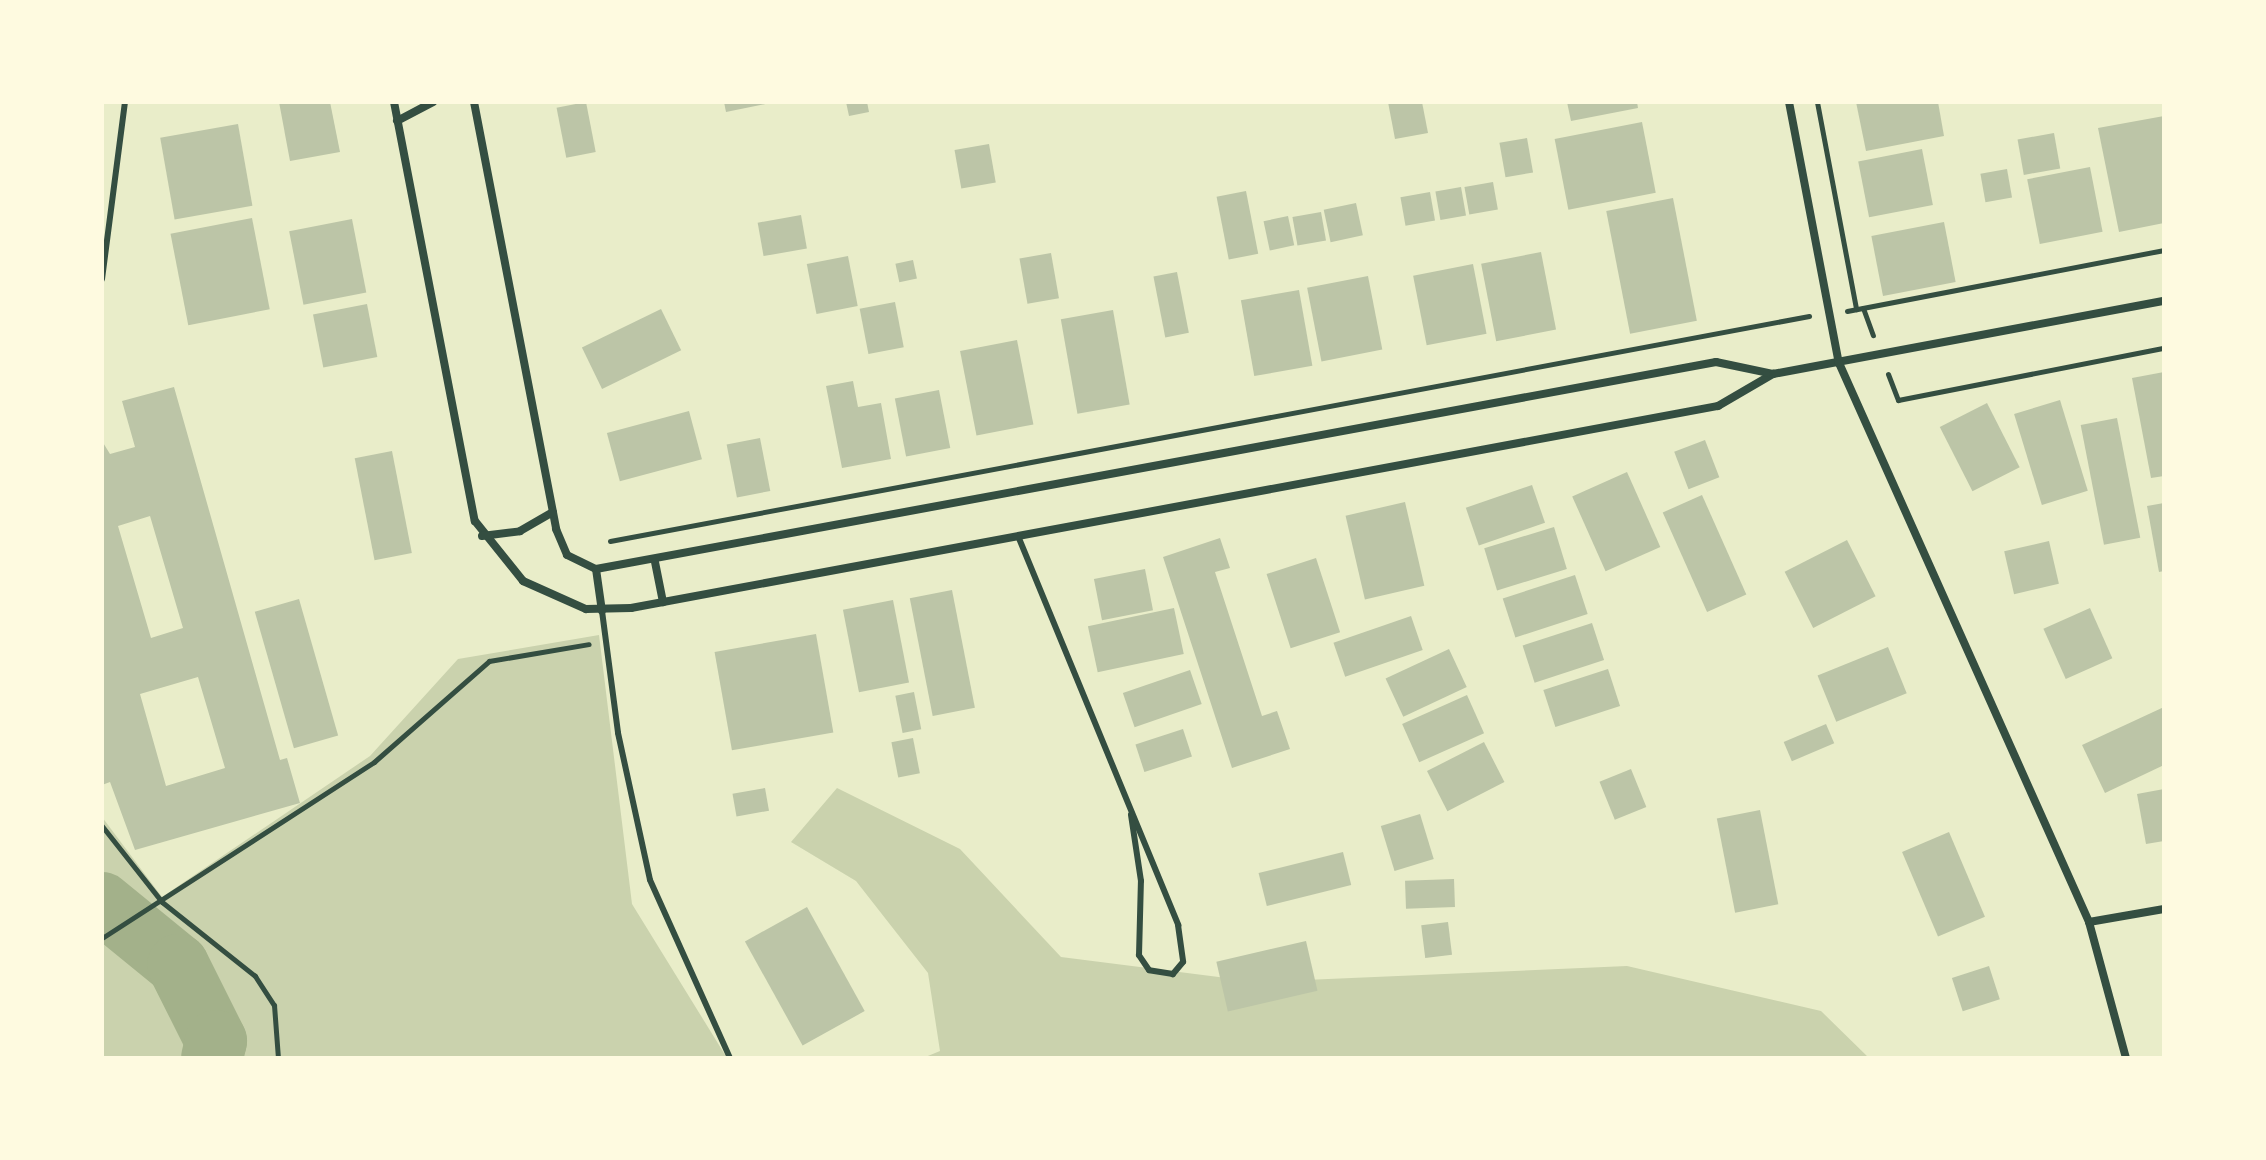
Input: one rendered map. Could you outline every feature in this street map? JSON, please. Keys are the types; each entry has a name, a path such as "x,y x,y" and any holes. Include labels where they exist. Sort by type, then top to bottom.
{"street":[{"path":"394,102 465,485 482,536 505,566 540,592 602,611 1718,406 1773,374 2164,301"},
{"path":"397,121 433,102"},
{"path":"473,102 553,512 567,555 596,569 655,562 1716,362 1773,374"},
{"path":"1789,102 1839,363 2089,922 2126,1058"},
{"path":"482,536 520,531 553,512"},
{"path":"655,562 663,602"},
{"path":"596,569 602,611"},
{"path":"2089,922 2164,909"}],"lane":[{"path":"102,279 125,102"},
{"path":"1018,536 1178,925 1183,962 1173,974 1149,970 1139,955 1141,881 1131,815"},
{"path":"602,611 604,642 650,880 730,1058"}],"path":[{"path":"1817,102 1860,309 1898,400 2164,348"},
{"path":"610,541 2164,250"},
{"path":"102,938 374,762 489,661 604,642"},
{"path":"102,826 162,902 255,976 274,1005 278,1058"}],"green space":[{"path":"599,635 632,904 727,1058 102,1058 102,817 162,897 370,756 458,659"},
{"path":"837,788 960,849 1061,957 1258,982 1627,966 1821,1011 1869,1058 923,1058 940,1051 928,973 856,881 791,842"}],"building":[{"path":"279,102 330,102 340,152 290,161"},
{"path":"586,102 596,152 566,158 557,108"},
{"path":"724,102 770,102 770,103 726,112"},
{"path":"846,102 867,102 869,112 849,116"},
{"path":"1388,102 1422,102 1428,133 1395,139"},
{"path":"1567,102 1637,102 1638,108 1571,121"},
{"path":"1856,102 1938,102 1944,136 1866,151"},
{"path":"2164,116 2164,223 2119,232 2098,128"},
{"path":"1642,122 1656,193 1568,210 1555,139"},
{"path":"238,124 252,206 175,219 160,138"},
{"path":"2054,133 2060,168 2024,175 2018,139"},
{"path":"1527,138 1533,172 1506,177 1499,143"},
{"path":"989,144 996,182 961,188 955,150"},
{"path":"1922,149 1933,205 1869,217 1858,161"},
{"path":"2090,167 2103,232 2040,244 2027,179"},
{"path":"2007,169 2012,198 1985,202 1980,174"},
{"path":"1493,182 1498,210 1469,215 1464,187"},
{"path":"1461,187 1466,216 1440,220 1435,192"},
{"path":"1246,191 1258,254 1229,260 1217,197"},
{"path":"1430,192 1435,221 1405,226 1400,197"},
{"path":"1673,198 1697,321 1630,334 1606,211"},
{"path":"1356,203 1363,235 1331,242 1324,210"},
{"path":"1321,212 1326,241 1297,246 1292,217"},
{"path":"801,215 807,248 764,256 758,223"},
{"path":"1288,216 1294,245 1270,251 1264,221"},
{"path":"252,218 270,309 188,325 171,234"},
{"path":"352,219 366,293 303,305 289,231"},
{"path":"1944,222 1956,282 1883,296 1871,236"},
{"path":"1541,252 1556,330 1496,341 1481,264"},
{"path":"1051,253 1059,298 1027,304 1019,259"},
{"path":"848,256 858,306 817,314 807,264"},
{"path":"913,260 917,279 899,282 895,264"},
{"path":"1473,264 1487,334 1427,345 1413,276"},
{"path":"1177,272 1189,333 1165,337 1153,277"},
{"path":"1368,276 1382,350 1321,361 1307,288"},
{"path":"1299,290 1312,366 1254,376 1241,300"},
{"path":"895,302 904,347 868,354 860,309"},
{"path":"367,304 377,357 323,368 313,314"},
{"path":"661,309 681,350 602,389 582,348"},
{"path":"1113,310 1130,405 1077,414 1061,319"},
{"path":"1017,340 1033,424 976,435 960,351"},
{"path":"2164,372 2164,476 2151,478 2132,378"},
{"path":"853,381 858,407 881,403 891,459 842,468 826,386"},
{"path":"174,387 280,760 287,758 300,803 135,850 110,782 102,785 102,441 110,454 135,447 122,401","holes":["150,516 183,628 151,638 118,526","198,677 225,768 166,786 140,694"]},
{"path":"939,390 950,448 906,457 895,399"},
{"path":"2060,400 2088,491 2042,505 2014,414"},
{"path":"1987,403 2020,467 1972,491 1940,427"},
{"path":"689,411 702,459 620,481 607,433"},
{"path":"2117,418 2140,538 2104,545 2081,425"},
{"path":"760,438 770,491 737,497 727,444"},
{"path":"1705,440 1719,477 1689,489 1674,452"},
{"path":"392,451 412,553 375,560 355,458"},
{"path":"1627,472 1660,547 1606,571 1572,496"},
{"path":"1532,485 1545,523 1479,546 1466,508"},
{"path":"1702,495 1746,595 1707,612 1663,512"},
{"path":"1405,502 1424,586 1365,600 1346,516"},
{"path":"2164,503 2164,571 2159,572 2147,506"},
{"path":"1554,527 1567,569 1497,590 1484,548"},
{"path":"1220,538 1230,568 1215,572 1262,716 1277,711 1290,749 1232,768 1163,557"},
{"path":"1847,540 1876,596 1813,628 1785,572"},
{"path":"2049,541 2059,584 2014,594 2004,551"},
{"path":"1316,558 1340,632 1291,648 1267,574"},
{"path":"1145,569 1153,610 1102,620 1094,579"},
{"path":"1575,575 1588,614 1515,637 1503,598"},
{"path":"952,590 975,708 933,716 910,598"},
{"path":"299,599 338,735 294,748 255,612"},
{"path":"893,600 909,682 859,692 843,610"},
{"path":"1174,608 1184,654 1098,672 1088,626"},
{"path":"2090,608 2112,658 2066,679 2043,629"},
{"path":"1411,616 1423,650 1345,677 1333,643"},
{"path":"1592,623 1604,660 1535,683 1523,646"},
{"path":"816,634 833,732 732,750 715,652"},
{"path":"1888,647 1907,693 1836,722 1818,675"},
{"path":"1449,649 1467,687 1403,717 1386,679"},
{"path":"1608,669 1620,706 1555,727 1543,690"},
{"path":"1190,670 1202,704 1135,727 1123,693"},
{"path":"914,692 921,729 903,733 895,696"},
{"path":"1467,695 1484,733 1419,762 1402,724"},
{"path":"2164,707 2164,765 2105,793 2082,745"},
{"path":"1826,724 1834,743 1792,761 1784,742"},
{"path":"1183,729 1192,757 1144,772 1135,744"},
{"path":"913,738 920,773 898,778 891,742"},
{"path":"1484,742 1504,782 1447,811 1427,771"},
{"path":"1631,769 1646,807 1615,820 1599,782"},
{"path":"765,788 769,811 736,816 733,794"},
{"path":"2164,789 2164,841 2146,844 2137,794"},
{"path":"1760,810 1778,904 1735,913 1717,818"},
{"path":"1420,814 1434,859 1395,871 1381,826"},
{"path":"1949,832 1985,917 1938,937 1902,852"},
{"path":"1343,852 1351,885 1267,906 1259,873"},
{"path":"1454,879 1455,907 1406,909 1405,881"},
{"path":"807,907 865,1011 803,1046 745,941"},
{"path":"1448,922 1452,955 1425,958 1421,925"},
{"path":"1306,941 1317,991 1228,1011 1216,962"},
{"path":"1989,966 2000,999 1963,1011 1952,978"}],"waterway":[{"path":"102,903 178,965 216,1041 212,1058"}]}
